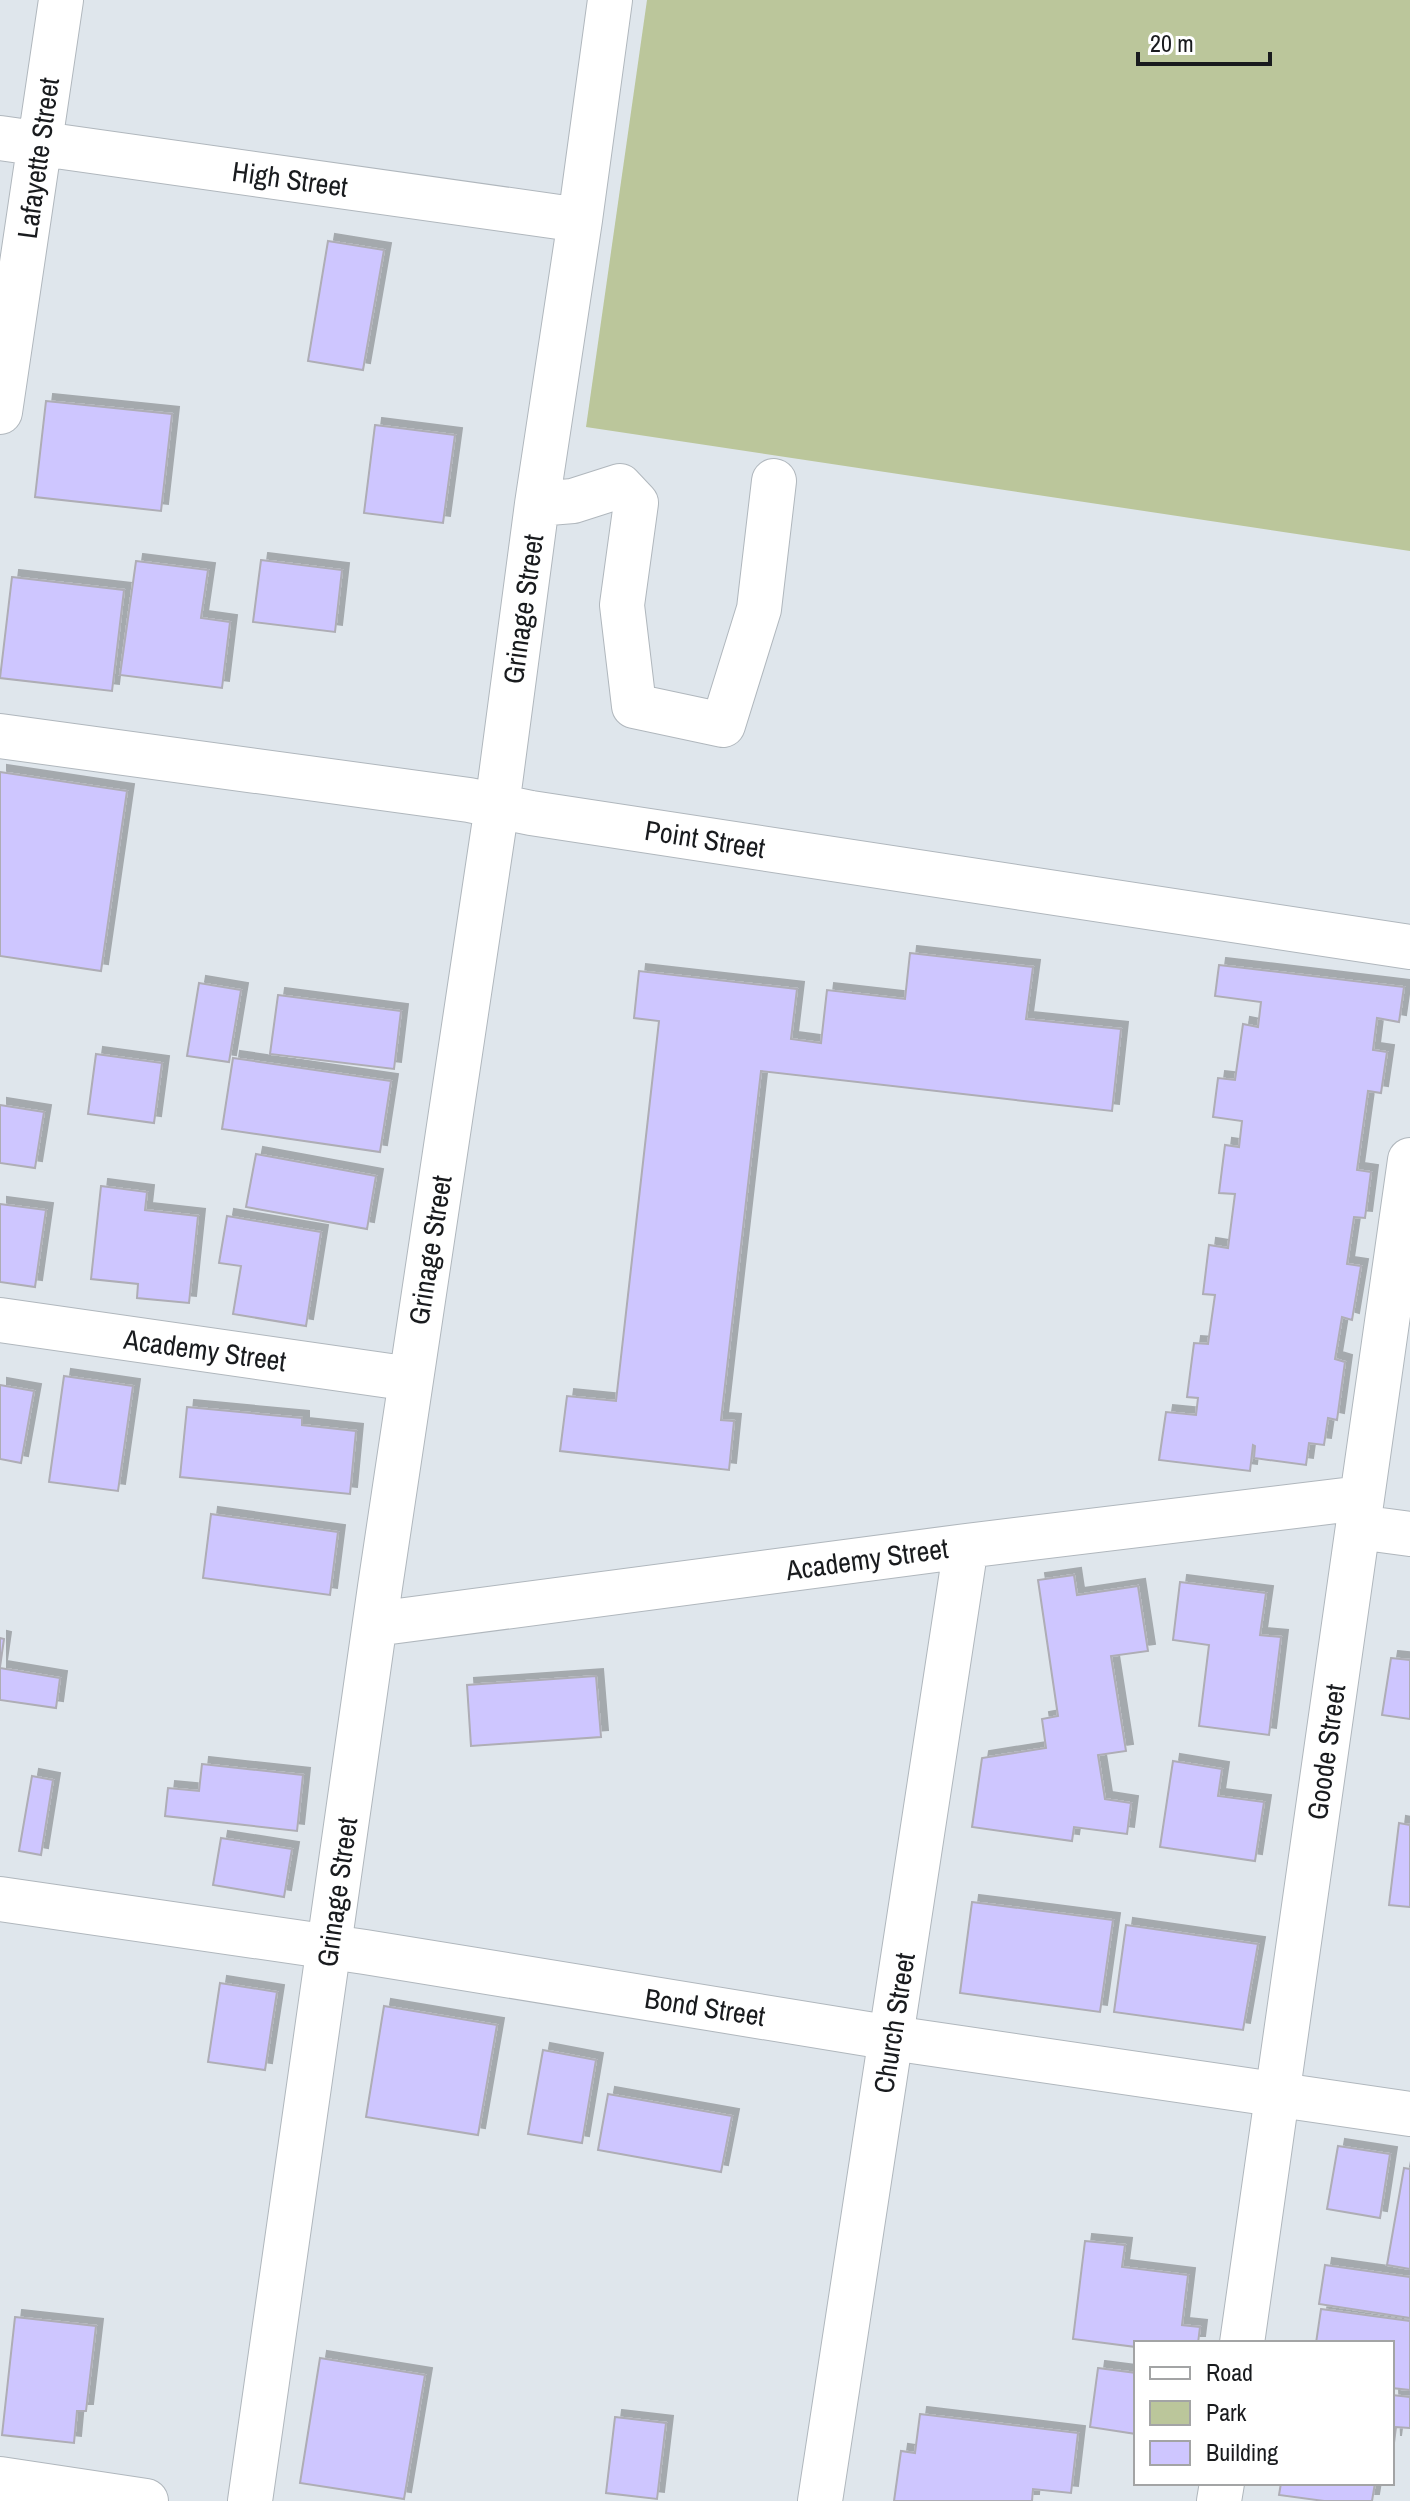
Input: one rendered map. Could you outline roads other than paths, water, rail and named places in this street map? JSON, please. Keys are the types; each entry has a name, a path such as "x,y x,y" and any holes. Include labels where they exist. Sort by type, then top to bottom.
{"street":[{"name":"Lafayette Street","path":"0,412 20,141 61,0"},
{"name":"Grinage Street","path":"250,2501 375,1624 497,806 610,0"},
{"name":"High Street","path":"20,141 580,220"},
{"path":"537,504 573,501 620,486 636,503 622,605 634,706 723,725 759,609 774,481"},
{"name":"Point Street","path":"0,736 497,806 1410,947"},
{"name":"Goode Street","path":"1242,2341 1410,1160"},
{"name":"Academy Street","path":"0,1320 411,1379"},
{"name":"Academy Street","path":"375,1624 966,1546 1359,1512 1410,1534"},
{"name":"Church Street","path":"820,2501 966,1546"},
{"name":"Bond Street","path":"0,1899 329,1947 892,2038 1410,2114"},
{"path":"0,2479 146,2501"}]}
